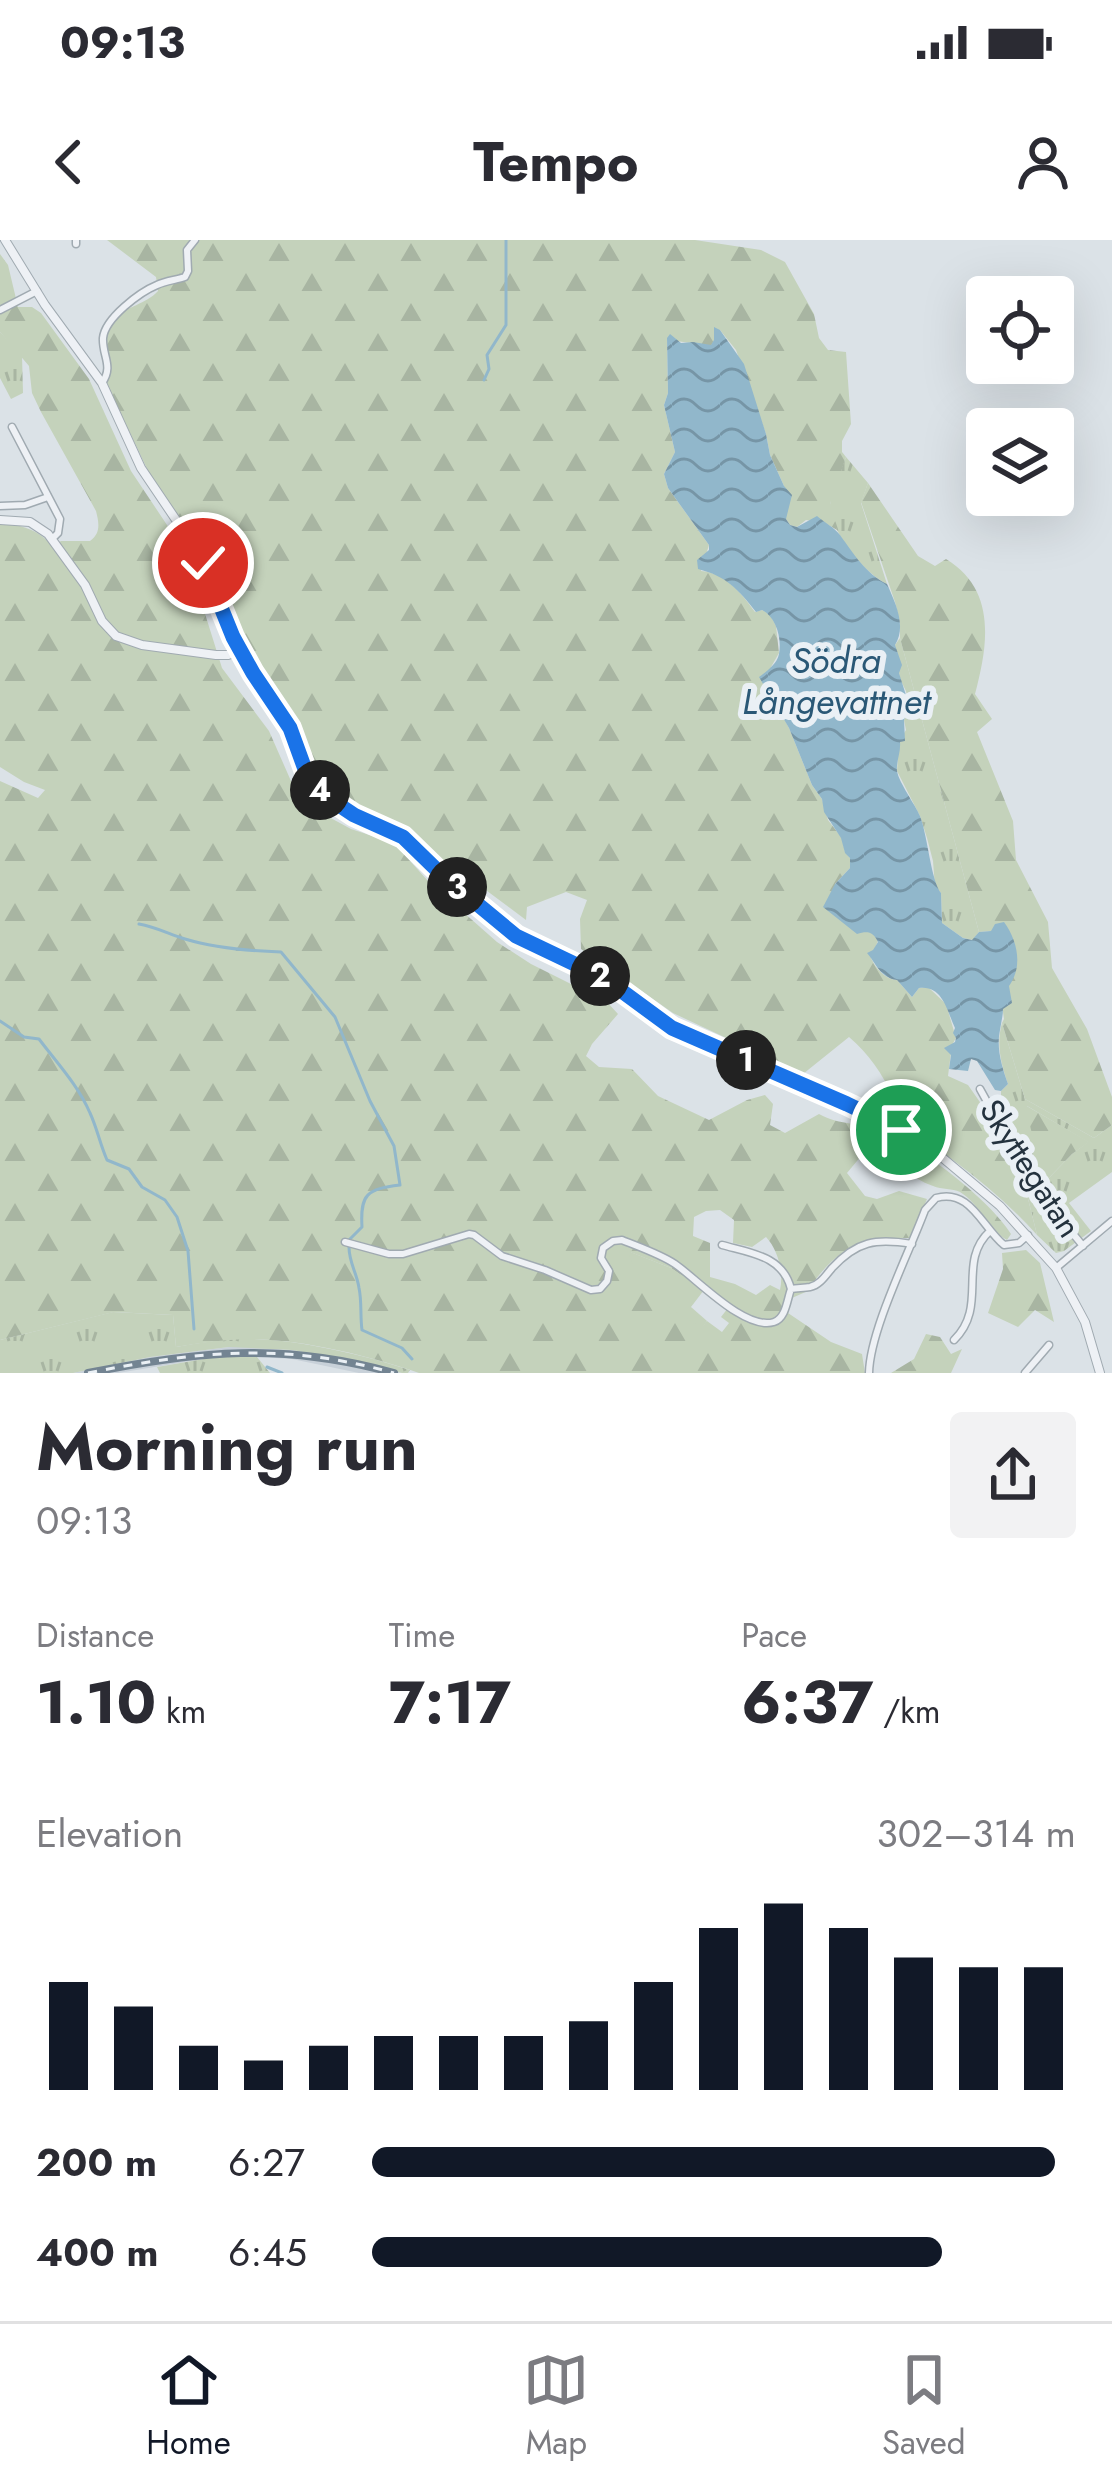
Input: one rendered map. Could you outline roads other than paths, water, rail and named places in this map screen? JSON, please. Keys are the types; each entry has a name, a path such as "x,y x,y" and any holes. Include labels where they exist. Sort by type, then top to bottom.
{"street":[{"path":"5,240 102,383 141,468 197,550 226,622 290,728 311,780 341,807 403,837 516,936 604,978 672,1028 872,1115 958,1170 1056,1268 1084,1322 1100,1373"},
{"path":"102,383 109,370 103,343 107,327 128,303 155,285 184,277 187,250 195,240"},
{"path":"0,310 37,291"},
{"path":"12,427 61,524 52,539"},
{"path":"0,506 26,505 48,497"},
{"path":"0,520 30,522 52,539 116,636 142,645 216,655 241,650"},
{"name":"Skyttegatan","path":"980,1089 1019,1148 1031,1180 1083,1246"},
{"path":"869,1373 874,1342 925,1210 936,1198 960,1197 1000,1243 1019,1243 1028,1235"},
{"path":"1056,1268 1112,1220"},
{"path":"954,1340 969,1320 974,1300 972,1264 990,1231"},
{"path":"345,1242 403,1254 469,1234 502,1256 591,1290 608,1281 609,1271 601,1258 605,1244 622,1240 674,1263 739,1313 763,1322 780,1319 791,1289 786,1273 772,1259 722,1245"},
{"path":"791,1289 814,1286 856,1247 912,1244"},
{"path":"1024,1373 1049,1345"}],"water":[{"name":"Södra Långevattnet","path":"714,327 744,364 770,455 792,495 786,519 797,527 817,516 838,532 866,569 887,584 893,598 900,622 895,645 902,665 899,673 909,705 897,771 923,825 941,893 942,923 972,940 1004,922 1015,946 1016,971 1009,986 1012,1003 1003,1009 999,1037 1008,1084 1001,1091 995,1090 977,1061 971,1059 968,1071 949,1069 951,1055 944,1048 955,1042 955,1028 939,995 919,988 912,997 897,980 882,973 867,953 878,942 874,936 857,934 823,907 850,868 850,858 824,812 789,728 759,677 778,658 777,629 767,613 756,612 731,584 698,569 697,560 709,545 668,488 664,474 675,452 664,405 667,338 670,334 681,343 711,345"}],"waterway":[{"path":"484,380 489,369 487,355 506,325 506,240"},
{"path":"139,924 208,945 281,952 335,1017 394,1146 400,1185 368,1195 362,1207 362,1227 349,1240"},
{"path":"0,1021 24,1037 39,1039 85,1103 107,1160 129,1169 177,1217 188,1251 194,1329"},
{"path":"349,1247 360,1293 362,1330 402,1348 412,1359"},
{"path":"267,1367 282,1373"}],"railway":[{"path":"88,1373 167,1359 241,1353 315,1357 394,1373"}]}
